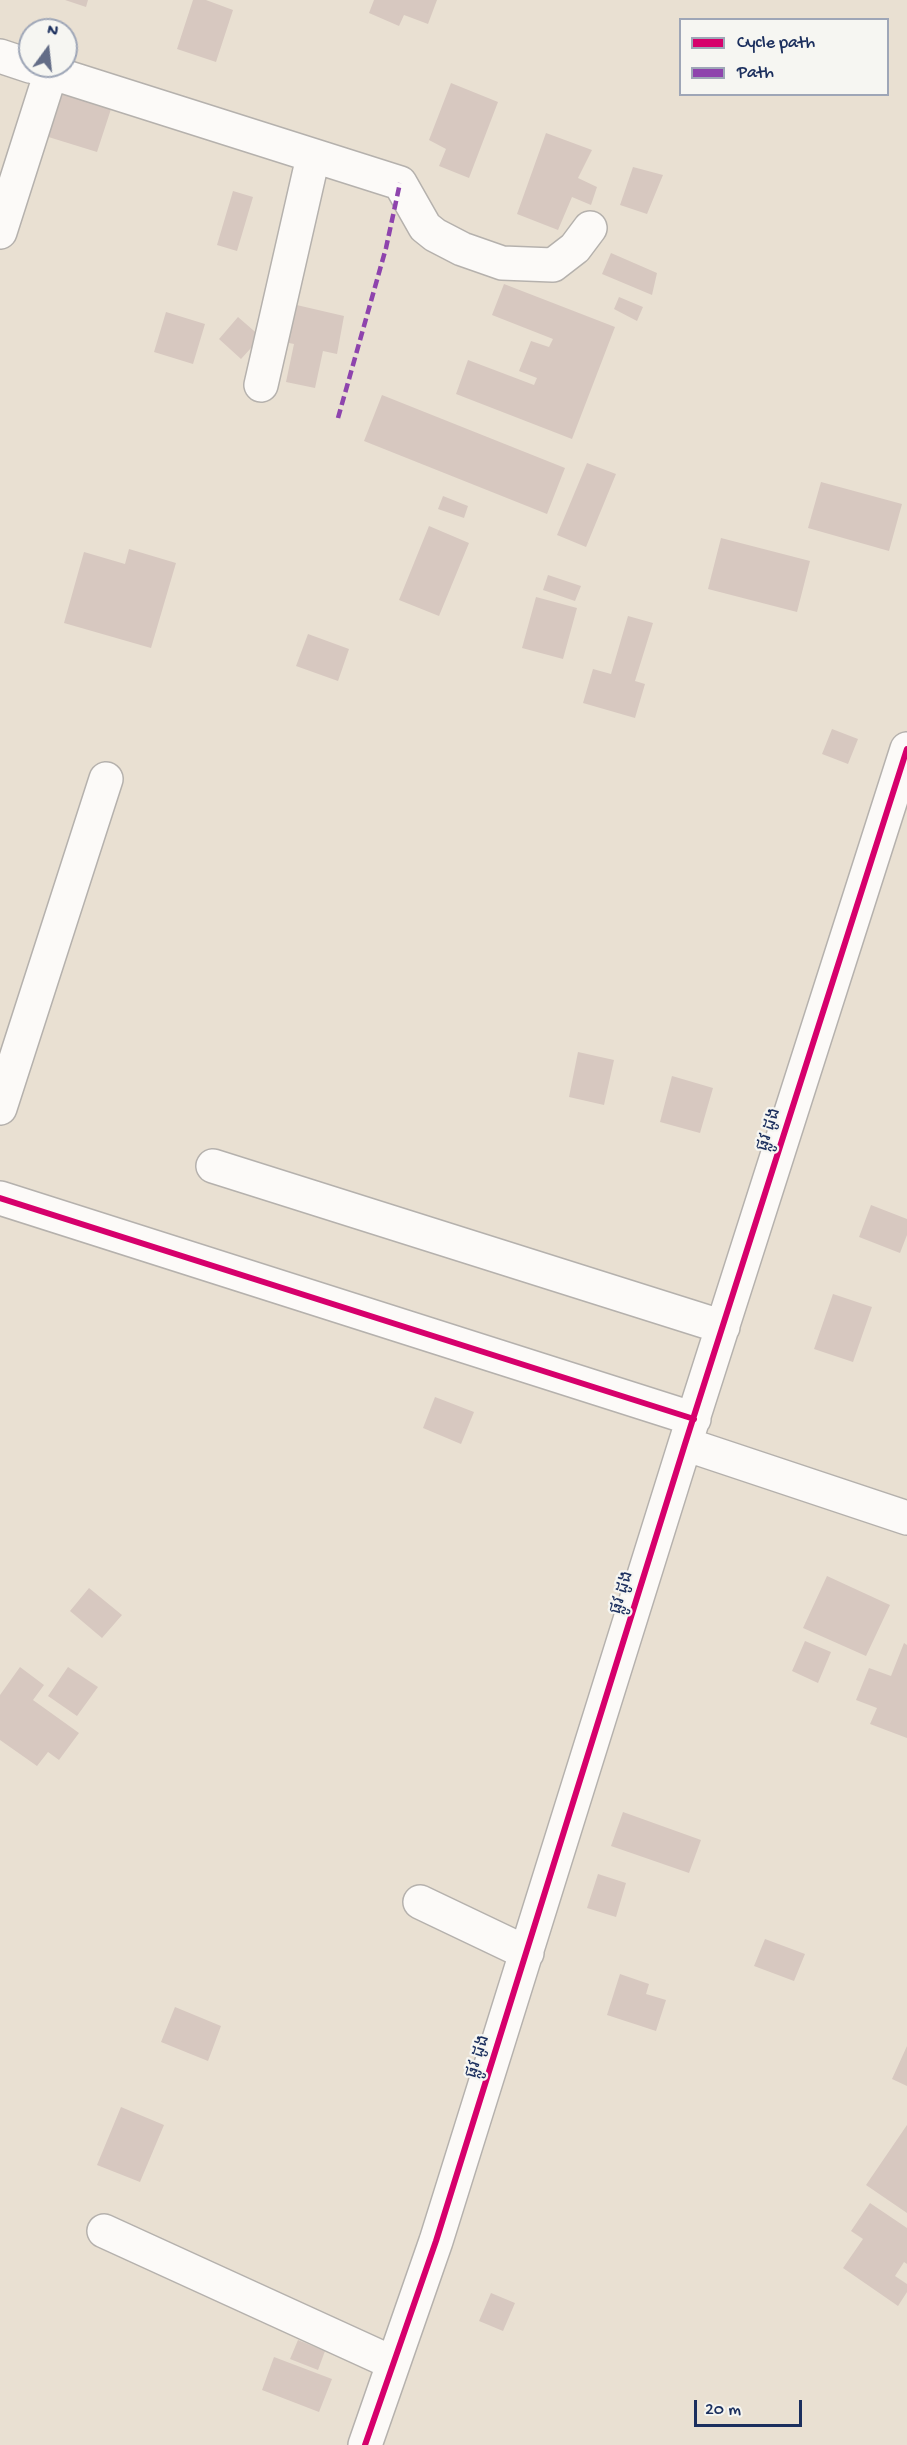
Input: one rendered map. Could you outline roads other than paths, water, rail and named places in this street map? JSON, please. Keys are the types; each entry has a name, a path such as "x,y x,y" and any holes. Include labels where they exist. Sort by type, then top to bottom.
{"street":[{"path":"0,56 18,62"},
{"path":"0,232 35,78"},
{"path":"68,78 400,183 425,227 435,235 462,249 502,263 553,265 575,248 590,228"},
{"path":"261,385 313,157"},
{"name":"ផ្លូវ ដូង","path":"365,2445 436,2241 689,1432 907,749"},
{"path":"0,1108 106,779"},
{"path":"213,1166 723,1326"},
{"path":"0,1198 689,1432 907,1518"},
{"path":"420,1902 527,1953"},
{"path":"104,2231 393,2363"}]}
